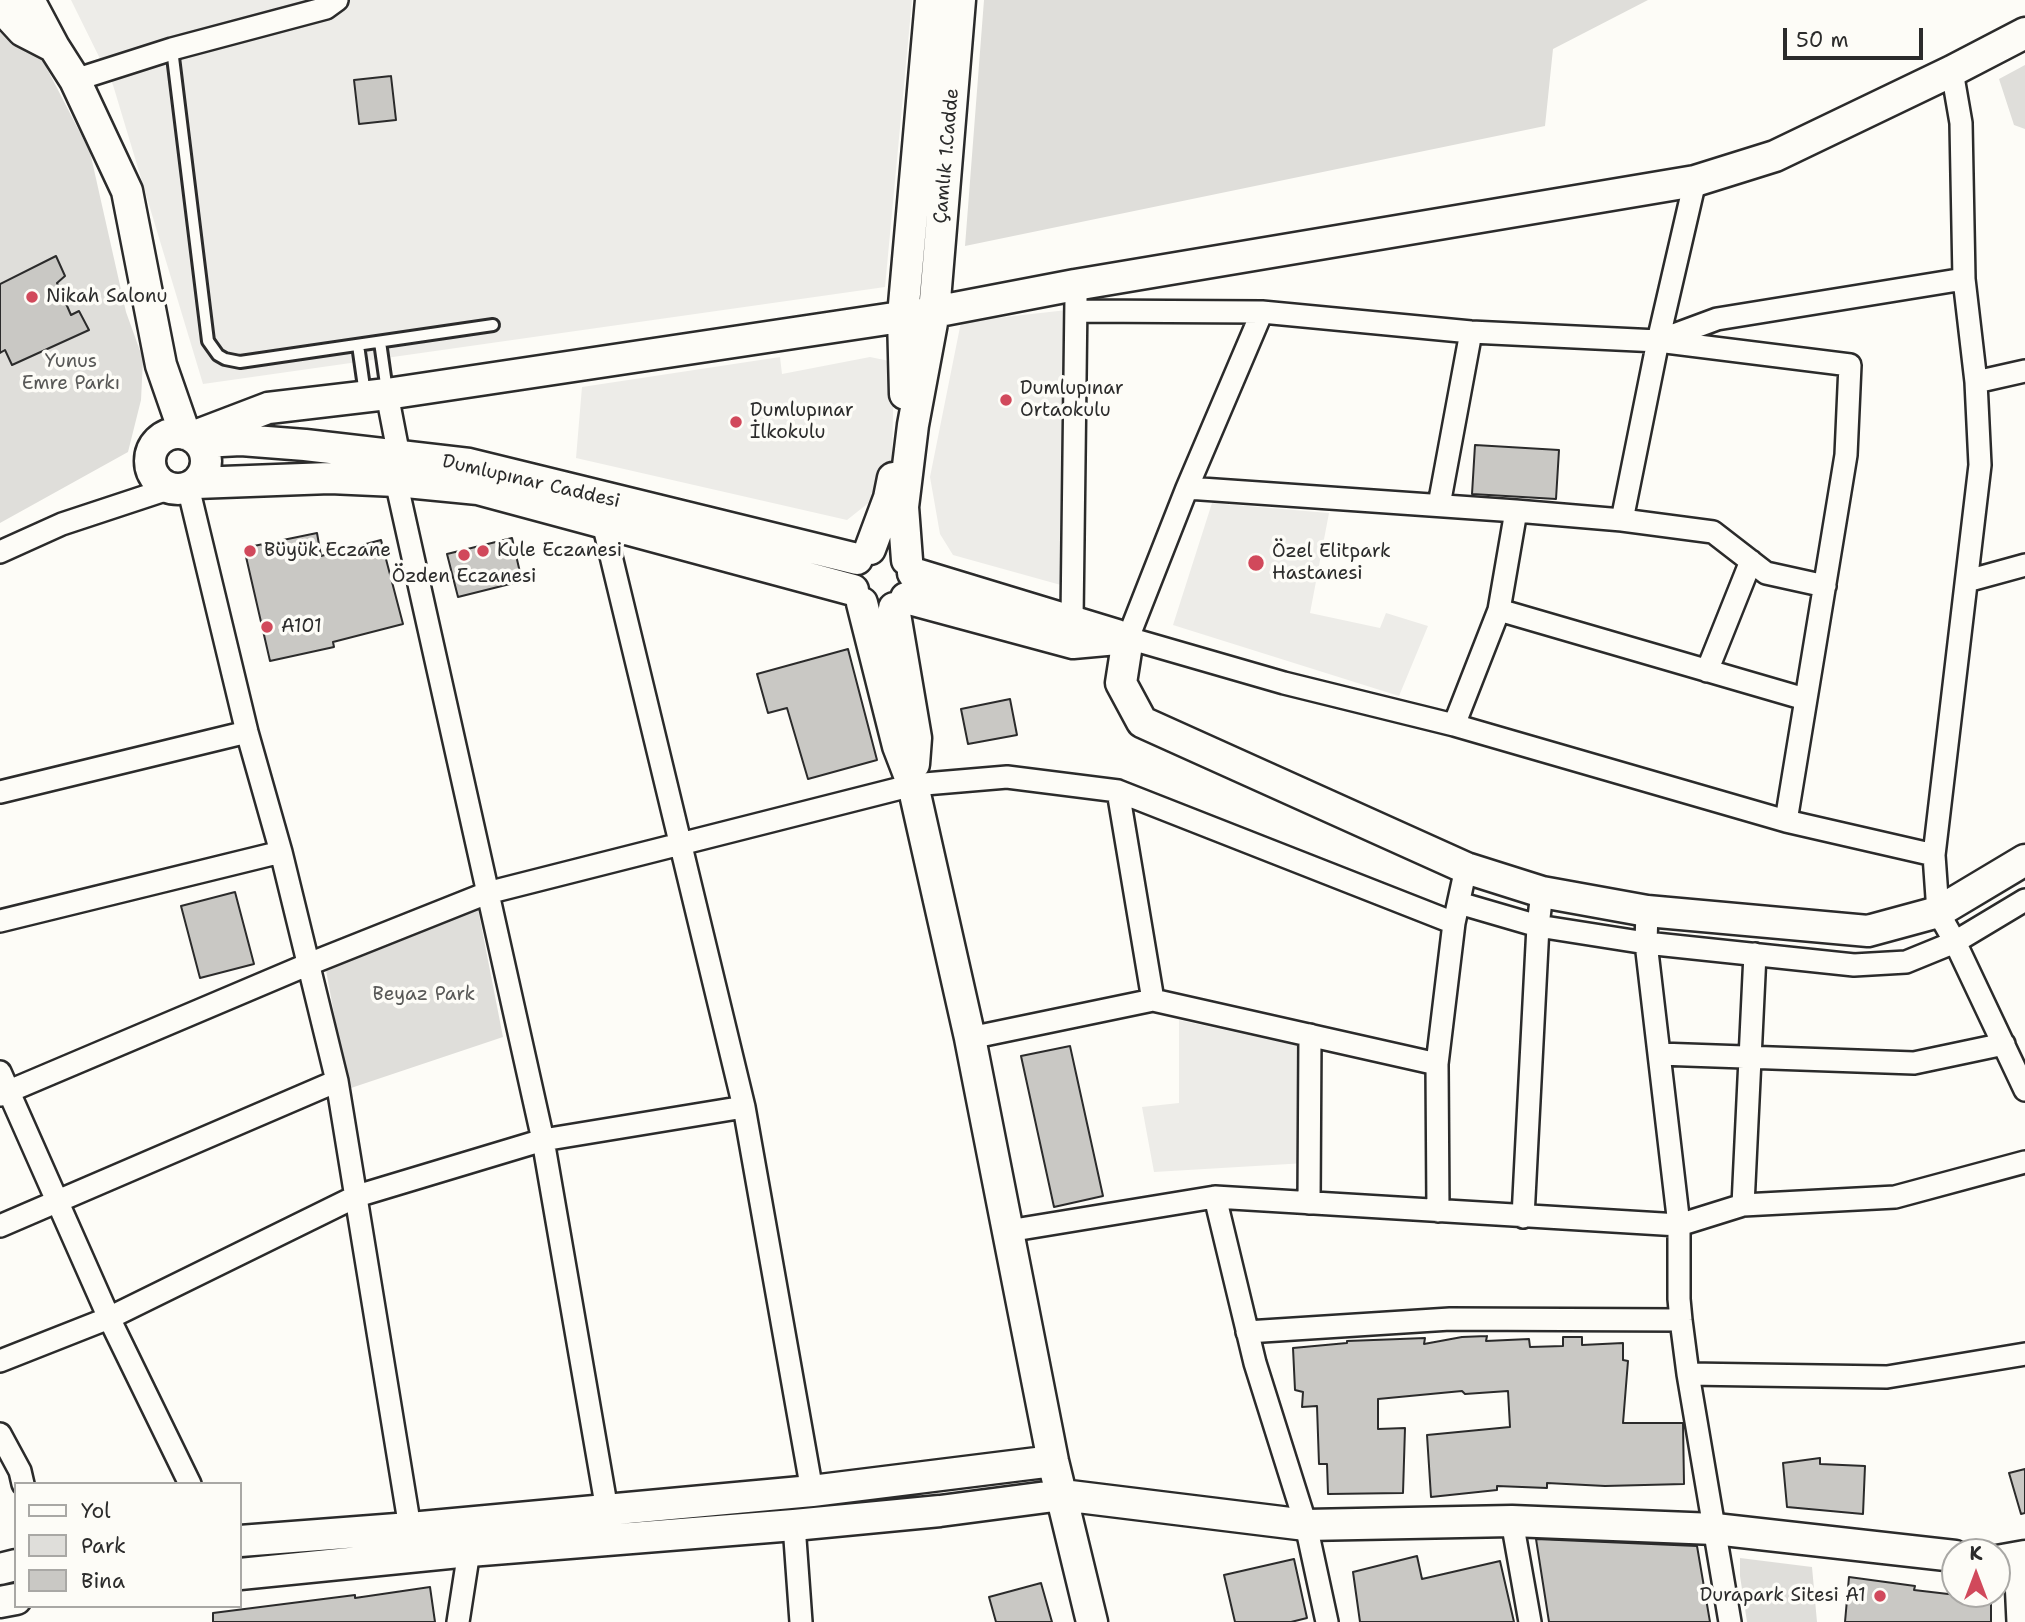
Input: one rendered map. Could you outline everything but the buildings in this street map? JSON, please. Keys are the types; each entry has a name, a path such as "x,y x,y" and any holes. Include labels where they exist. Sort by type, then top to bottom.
{"street":[{"path":"0,552 62,524 185,486 206,467 204,450 184,438 161,365 127,191 75,80 29,0"},
{"path":"75,80 172,49 326,8 337,0"},
{"path":"931,0 903,316 905,409 889,498 864,554 851,574 898,746 913,785 970,1038 1053,1461 1092,1622"},
{"name":"Çamlık 1.Cadde","path":"913,785 916,738 905,584 903,507 913,425 934,313 960,0"},
{"path":"0,6 12,27 54,47"},
{"path":"185,486 156,479 152,471 151,454 184,438 268,408 376,395 903,316 1076,298 1695,181 1775,156 1952,72 2025,33"},
{"path":"1952,72 1961,123 1964,279 1976,382 1980,465 1934,855 1938,912 2025,1090"},
{"path":"1622,520 1658,341 1695,181"},
{"path":"1658,341 1717,319 1964,279"},
{"path":"1076,298 1471,332 1658,341 1850,365 1846,455 1786,821"},
{"path":"1072,619 1076,298"},
{"path":"1262,313 1186,488 1128,638 1121,684 1142,722 1465,868 1542,892 1647,911 1868,931 1938,912 2025,860"},
{"path":"1438,505 1471,332"},
{"path":"1976,382 2025,371"},
{"path":"376,395 397,468 487,893 543,1140 607,1510"},
{"name":"Dumlupınar Caddesi","path":"184,438 305,445 603,523 858,597"},
{"name":"Dumlupınar Caddesi","path":"185,486 330,478 397,468 469,464 864,554"},
{"path":"185,486 247,732 281,852 337,1081 410,1528"},
{"path":"1186,488 1516,511 1622,520 1713,532 1766,573 1825,586"},
{"path":"1454,725 1499,610 1516,511"},
{"path":"603,523 744,1107 812,1491"},
{"path":"864,554 884,548 897,551 905,584"},
{"path":"1707,671 1751,561"},
{"path":"1967,581 2025,565"},
{"path":"905,584 1072,619 1284,683 1454,725 1786,821 1934,855"},
{"path":"858,597 877,610 905,584"},
{"path":"905,584 1073,643 1128,638"},
{"path":"1499,610 1805,699"},
{"path":"0,792 247,732"},
{"path":"189,1482 109,1318 3,1086 487,893 913,785 1007,777 1118,791 1457,913 1646,943 1854,965 1906,962 1955,942 2025,900"},
{"path":"1118,791 1153,1000"},
{"path":"0,921 281,852"},
{"path":"1438,1211 1437,1063 1465,868"},
{"path":"1523,1217 1542,892"},
{"path":"1647,911 1646,943 1679,1226 1681,1320 1730,1622"},
{"path":"1743,1205 1755,954"},
{"path":"970,1038 1153,1000 1437,1063"},
{"path":"1309,1203 1310,1035"},
{"path":"1659,1054 1914,1063 2004,1044"},
{"path":"0,1226 337,1081"},
{"path":"0,1362 109,1318 357,1196 543,1140 744,1107"},
{"path":"1007,1231 1215,1197 1679,1226 1743,1205 1895,1197 2025,1163"},
{"path":"1215,1197 1255,1363 1306,1525 1327,1622"},
{"path":"1247,1332 1450,1319 1681,1320"},
{"path":"1688,1374 1887,1377 2025,1354"},
{"path":"0,1434 20,1471 23,1482"},
{"path":"242,1541 812,1491 1053,1461"},
{"path":"242,1574 469,1551 940,1511 1062,1495 1306,1525 1511,1521 1715,1529 1941,1554"},
{"path":"1511,1521 1530,1622"},
{"path":"794,1525 800,1622"},
{"path":"458,1622 469,1551"},
{"path":"2012,1558 2018,1622"}],"lane":[{"path":"172,49 208,341 212,349 225,359 240,362 493,325"},
{"path":"376,395 380,342"},
{"path":"358,345 376,395"}],"shaded area":[{"path":"71,0 912,0 885,287 203,384 113,85"},
{"name":"Dumlupınar Ortaokulu","path":"1067,310 1068,587 953,555 940,534 930,477 961,322"},
{"name":"Dumlupınar İlkokulu","path":"780,357 782,374 870,357 894,362 892,464 876,497 847,520 576,458 582,387"},
{"name":"Özel Elitpark Hastanesi","path":"1212,503 1329,513 1310,613 1380,628 1386,613 1428,626 1399,696 1173,625"},
{"path":"1179,1020 1299,1046 1306,1054 1306,1163 1154,1172 1142,1107 1179,1103"}],"green space":[{"path":"984,0 1648,0 1553,49 1545,126 965,246"},
{"name":"Yunus Emre Parkı","path":"0,28 41,57 90,152 126,312 143,359 141,400 128,452 0,523"},
{"path":"2025,65 2025,129 2014,125 1999,79"},
{"name":"Beyaz Park","path":"477,904 503,1037 348,1089 325,965"},
{"path":"1740,1558 1812,1567 1817,1622 1747,1622"}],"place":[{"name":"Nikah Salonu","path":"32,297"},
{"name":"Dumlupınar Ortaokulu","path":"1006,400"},
{"name":"Dumlupınar İlkokulu","path":"736,422"},
{"name":"Büyük Eczane","path":"250,551"},
{"name":"Kule Eczanesi","path":"483,551"},
{"name":"Özden Eczanesi","path":"464,555"},
{"name":"Özel Elitpark Hastanesi","path":"1256,563"},
{"name":"A101","path":"267,627"},
{"name":"Durapark Sitesi A1","path":"1880,1596"}]}
